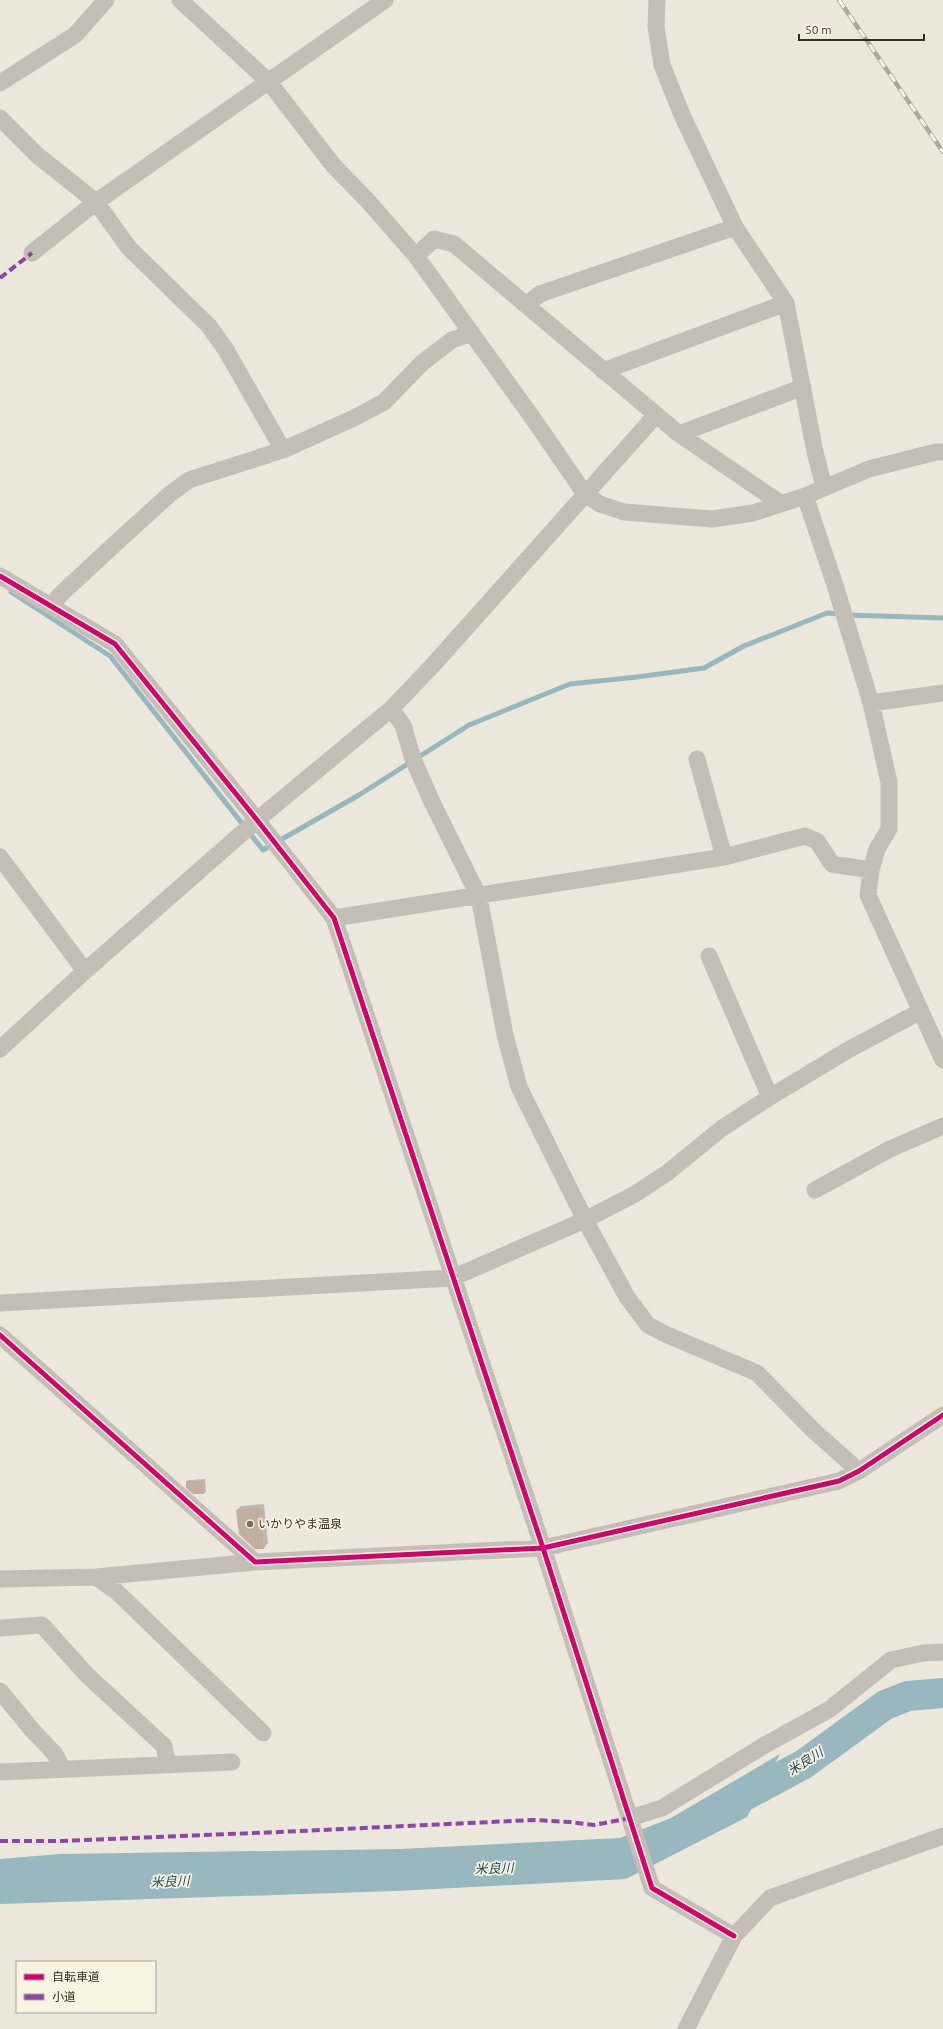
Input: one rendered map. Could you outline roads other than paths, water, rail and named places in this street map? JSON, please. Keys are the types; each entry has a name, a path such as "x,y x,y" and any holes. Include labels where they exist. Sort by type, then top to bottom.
{"street":[{"path":"0,83 76,35 106,0"},
{"path":"180,0 270,82 333,165 367,200 416,256 585,494 600,504 624,512 712,519 753,513 805,496 869,469 936,452 943,452"},
{"path":"32,253 96,202 270,82 385,0"},
{"path":"657,0 656,27 662,65 682,115 735,226 786,303 815,452 824,487"},
{"path":"0,118 37,155 96,202 129,248 209,326 226,350 283,450"},
{"path":"526,305 540,294 735,226"},
{"path":"416,256 434,238 454,244 679,434 780,503"},
{"path":"603,371 786,303"},
{"path":"50,606 117,542 170,494 189,480 283,450 332,429 384,402 422,363 452,340 472,333"},
{"path":"679,434 803,387"},
{"path":"0,1049 85,971 257,820 391,709 443,654 656,415"},
{"path":"805,496 871,703 888,782 889,829 877,849 871,870 868,895 943,1060"},
{"path":"0,576 115,644 334,918 452,1278 543,1548 652,1888 734,1936"},
{"path":"871,703 943,693"},
{"path":"391,709 403,725 413,759 432,802 479,897 505,1035 519,1087 585,1220 627,1297 648,1325 665,1334 757,1373 813,1430 859,1471"},
{"path":"697,759 724,857"},
{"path":"334,918 479,897 724,857 805,836 817,841 832,864 871,870"},
{"path":"0,857 85,971"},
{"path":"709,956 770,1097"},
{"path":"0,1303 452,1278 585,1220 635,1194 667,1173 721,1129 770,1097 848,1050 921,1010"},
{"path":"815,1190 890,1149 943,1126"},
{"path":"0,1335 255,1562"},
{"path":"0,1579 96,1577 255,1562 543,1548 839,1481 859,1471 943,1415"},
{"path":"96,1577 116,1591 263,1733"},
{"path":"0,1628 42,1625 87,1675 164,1746 168,1764"},
{"path":"630,1818 662,1808 746,1756 830,1709 891,1660 923,1653 943,1652"},
{"path":"0,1691 33,1731 54,1752 63,1769"},
{"path":"0,1772 232,1762"},
{"path":"686,2029 734,1936 770,1898 943,1836"}],"water":[{"path":"780,1754 747,1817 626,1879 396,1891 0,1904 0,1859 60,1854 400,1849 620,1838 671,1818"}],"waterway":[{"path":"11,592 110,656 263,850 359,795 469,725 570,684 704,668 744,646 827,613 840,614"},
{"path":"848,615 943,618"},
{"name":"米良川","path":"728,1805 804,1764 885,1705 908,1696 943,1693"}],"railway":[{"path":"839,0 943,152"}],"place":[{"name":"いかりやま温泉","path":"250,1524"}]}
